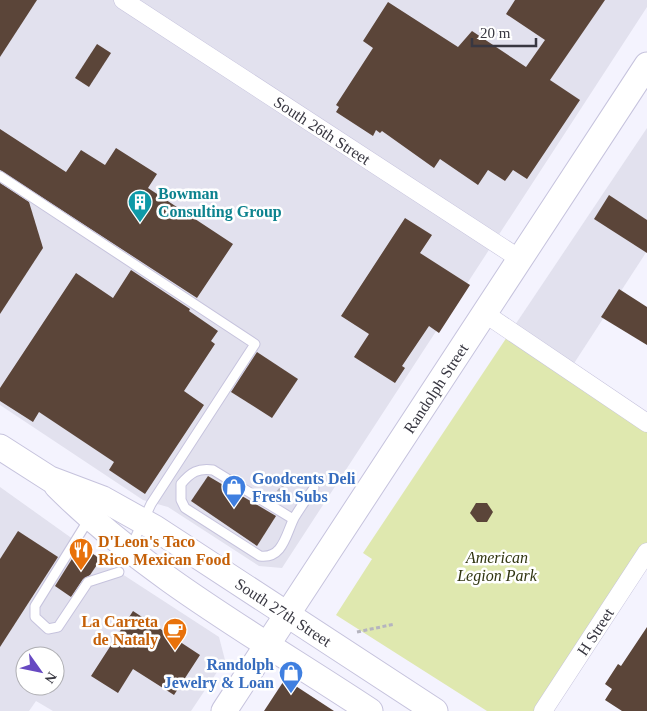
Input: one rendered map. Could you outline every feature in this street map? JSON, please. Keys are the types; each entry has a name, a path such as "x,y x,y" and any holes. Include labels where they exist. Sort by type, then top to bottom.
{"main road":[{"name":"Randolph Street","path":"224,711 647,65"},
{"name":"South 27th Street","path":"0,447 50,479 90,518 124,562 268,644 370,711"},
{"name":"South 27th Street","path":"50,479 103,499 143,521 435,711"}],"street":[{"name":"South 26th Street","path":"123,0 520,259"},
{"path":"484,313 647,423"},
{"name":"H Street","path":"543,711 647,552"}],"lane":[{"path":"0,176 256,344 191,441 143,521 124,562 88,582 58,626 48,629 35,617 34,606 90,518"},
{"path":"293,519 213,470 203,468 193,471 181,484 179,492 186,508 260,556 273,555 279,549 288,534 293,519 314,488"}],"path":[{"path":"275,497 291,474"},
{"path":"356,633 395,624"}],"shaded area":[{"path":"0,0 647,0 647,7 282,568 259,566 168,507 143,500 0,405"},
{"path":"647,128 647,251 569,371 511,331"},
{"path":"0,487 119,572 219,637 225,660 191,711 53,711 36,701 29,711 0,711"}],"green space":[{"name":"American Legion Park","path":"511,331 647,423 647,552 543,711 487,711 336,615 372,559 363,553"}],"building":[{"path":"0,0 37,0 0,57"},
{"path":"515,0 605,0 550,80 580,100 527,179 513,170 505,181 488,170 478,185 440,159 434,168 382,131 380,133 376,130 373,136 336,112 339,107 336,105 373,48 363,41 388,2 458,47 472,31 526,67 545,40 506,14"},
{"path":"97,44 111,53 89,87 75,78"},
{"name":"Bowman Consulting Group","path":"0,129 66,172 81,150 105,165 116,148 157,174 148,188 233,244 197,298 0,170"},
{"path":"0,183 29,202 43,248 0,314"},
{"path":"609,195 647,220 647,253 594,219"},
{"path":"405,218 432,235 420,253 470,285 439,333 429,326 402,366 405,368 395,383 354,357 369,334 341,316"},
{"path":"131,270 190,309 189,311 218,331 211,341 215,344 184,391 204,405 145,494 109,470 114,462 39,412 33,422 0,401 0,388 76,273 113,298"},
{"path":"619,289 647,307 647,345 601,317"},
{"path":"257,352 298,379 272,418 231,392"},
{"name":"Goodcents Deli Fresh Subs","path":"208,476 276,516 257,546 191,501"},
{"path":"476,503 487,503 493,512 487,522 477,522 470,513"},
{"path":"18,531 58,557 0,647 0,559"},
{"path":"80,546 101,559 90,575 83,579 71,597 55,586"},
{"path":"133,611 200,655 174,695 133,669 118,693 91,676"},
{"path":"647,627 647,711 622,711 605,700 612,689 605,684 618,664 621,666"},
{"path":"285,679 334,711 264,711"}],"place":[{"name":"Bowman Consulting Group","path":"140,223"},
{"name":"Goodcents Deli Fresh Subs","path":"234,508"},
{"name":"D'Leon's Taco Rico Mexican Food","path":"81,571"},
{"name":"La Carreta de Nataly","path":"175,651"},
{"name":"Randolph Jewelry & Loan","path":"291,694"}]}
